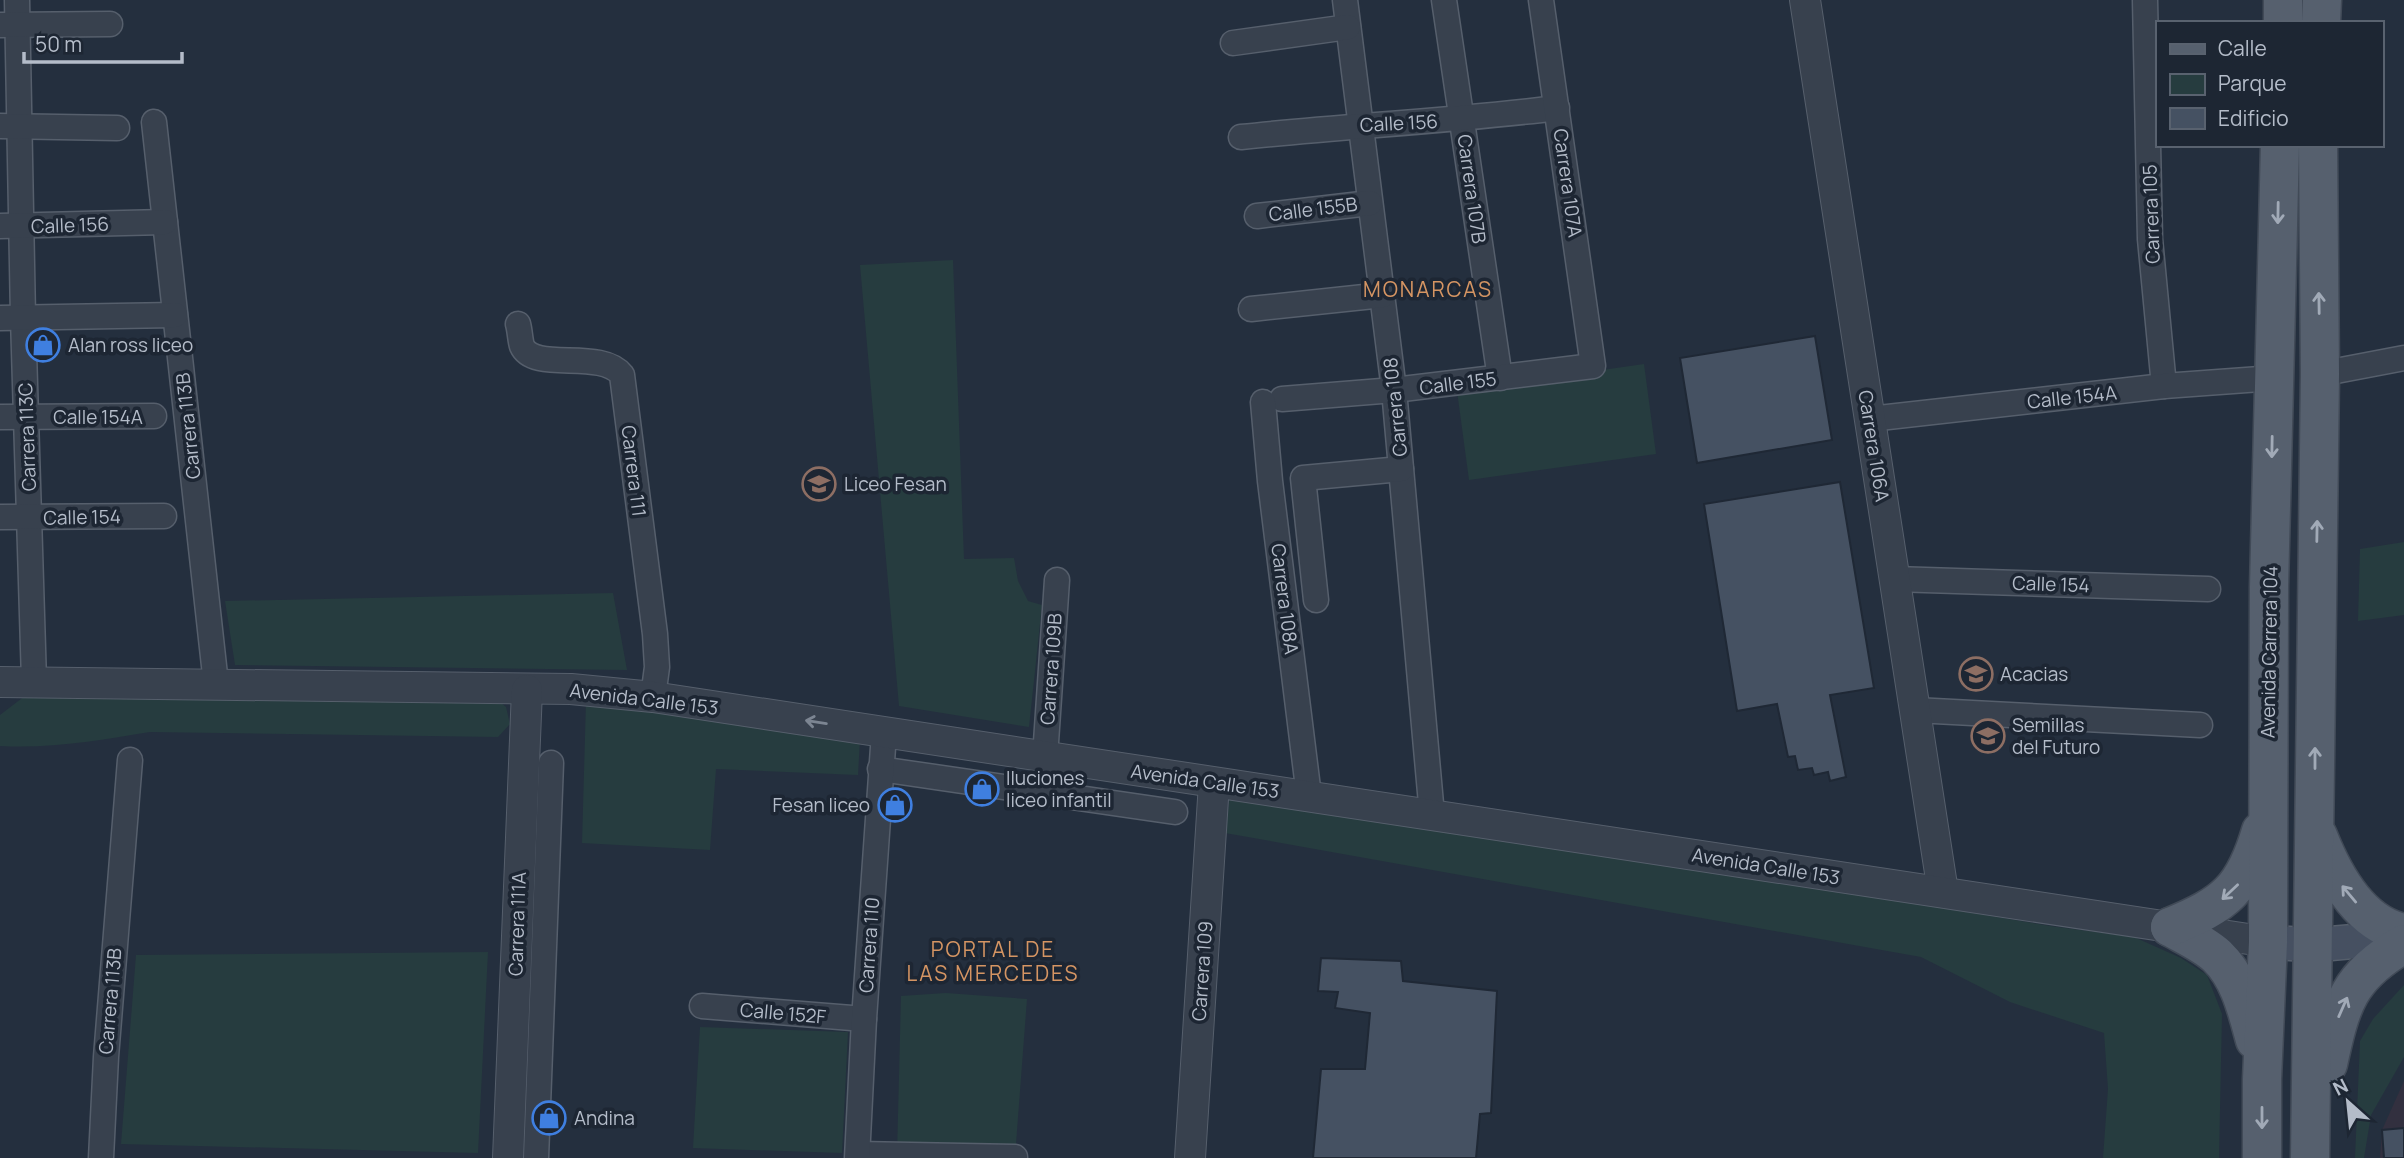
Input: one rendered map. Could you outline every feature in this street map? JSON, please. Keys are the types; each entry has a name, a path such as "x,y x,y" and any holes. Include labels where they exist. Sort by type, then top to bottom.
{"main road":[{"path":"2283,0 2283,21"},
{"path":"2321,21 2322,0"},
{"name":"Avenida Carrera 104","path":"2262,1158 2262,1079 2268,942 2269,587 2280,147"},
{"path":"2310,1151 2320,374 2318,147"},
{"path":"2170,927 2212,907 2239,885 2249,867 2268,809"},
{"path":"2314,826 2340,883 2352,898 2363,910 2404,935"},
{"path":"2170,927 2217,956 2234,979 2247,1008 2262,1079"},
{"name":"Avenida Calle 153","path":"2268,942 2314,945 2404,935"},
{"path":"2310,1151 2338,1018 2351,989 2374,963 2404,944"}],"street":[{"name":"Carrera 113C","path":"18,0 9,25 12,318 26,417 34,681"},
{"name":"Carrera 108","path":"1345,0 1394,390 1432,815"},
{"name":"Carrera 107B","path":"1444,0 1500,378"},
{"name":"Carrera 107A","path":"1541,0 1593,366"},
{"name":"Carrera 106A","path":"1805,0 1943,892"},
{"name":"Carrera 105","path":"2146,0 2153,93 2150,239 2165,386"},
{"path":"9,25 110,24"},
{"path":"1233,43 1348,27"},
{"name":"Calle 156","path":"1241,137 1361,125 1462,119 1557,108"},
{"name":"Carrera 113B","path":"154,125 216,684"},
{"path":"10,126 117,128"},
{"name":"Calle 155B","path":"1257,216 1370,203"},
{"name":"Calle 156","path":"11,226 165,222"},
{"path":"1251,309 1383,295"},
{"path":"12,318 175,315"},
{"name":"Carrera 111","path":"518,324 522,346 536,358 610,365 622,375 655,634 657,667 653,697"},
{"path":"2320,374 2404,358"},
{"name":"Calle 155","path":"1272,401 1394,390 1593,366"},
{"name":"Calle 154A","path":"1870,419 2165,386 2274,378"},
{"name":"Carrera 108A","path":"1272,401 1270,481 1309,796"},
{"name":"Calle 154A","path":"0,417 154,416"},
{"path":"1316,600 1303,478 1401,469"},
{"name":"Calle 154","path":"0,517 164,516"},
{"name":"Calle 154","path":"1894,579 2208,589"},
{"name":"Carrera 109B","path":"1045,757 1057,580"},
{"name":"Avenida Calle 153","path":"0,682 571,689 653,697 2268,942"},
{"name":"Carrera 111A","path":"508,1158 527,690"},
{"path":"1915,710 2200,725"},
{"name":"Carrera 110","path":"858,1156 864,1019 884,733"},
{"name":"Carrera 113B","path":"100,1158 130,760"},
{"name":"Carrera 111A","path":"536,1158 551,764"},
{"name":"Avenida Calle 153","path":"880,769 1175,812"},
{"name":"Carrera 109","path":"1190,1158 1213,783"},
{"name":"Calle 152F","path":"702,1006 864,1019"},
{"path":"858,1156 1015,1157"}],"shaded area":[{"path":"2404,1081 2404,1158 2380,1158 2382,1130"}],"green space":[{"path":"953,260 964,559 1014,558 1018,581 1028,601 1042,605 1029,727 899,706 860,265"},
{"path":"1644,364 1656,454 1469,480 1457,391"},
{"path":"2404,542 2404,615 2358,621 2360,549"},
{"path":"613,593 627,670 235,665 225,601"},
{"path":"30,692 498,700 506,707 510,724 498,737 150,732 57,745 0,746 0,715"},
{"path":"586,701 860,739 858,775 716,769 710,850 582,843"},
{"path":"1231,789 2050,926 2134,937 2181,958 2207,975 2222,1014 2219,1158 2103,1158 2108,1089 2104,1033 2010,1002 1921,957 1225,833"},
{"path":"488,952 478,1153 121,1144 136,955"},
{"path":"2404,985 2404,1057 2371,1115 2364,1158 2355,1158 2360,1041 2373,1019"},
{"path":"946,993 1027,999 1015,1157 897,1155 901,996"},
{"path":"700,1027 848,1032 842,1153 693,1148"}],"building":[{"path":"1815,336 1832,440 1697,463 1680,358"},
{"path":"1840,482 1874,688 1830,695 1846,777 1830,781 1828,772 1814,775 1812,768 1798,770 1795,756 1788,757 1777,704 1737,711 1704,504"},
{"path":"1321,958 1401,961 1403,981 1497,991 1491,1113 1480,1114 1476,1158 1313,1158 1321,1069 1365,1069 1370,1013 1335,1008 1338,992 1318,991"},
{"path":"2404,1128 2404,1158 2384,1158 2382,1130"}],"place":[{"name":"Alan ross liceo","path":"43,345"},
{"name":"Liceo Fesan","path":"819,484"},
{"name":"Acacias","path":"1976,674"},
{"name":"Semillas del Futuro","path":"1988,736"},
{"name":"Iluciones liceo infantil","path":"982,789"},
{"name":"Fesan liceo","path":"895,805"},
{"name":"Andina","path":"549,1118"}],"district":[{"name":"MONARCAS","path":"1428,289"},
{"name":"PORTAL DE LAS MERCEDES","path":"993,961"}]}
